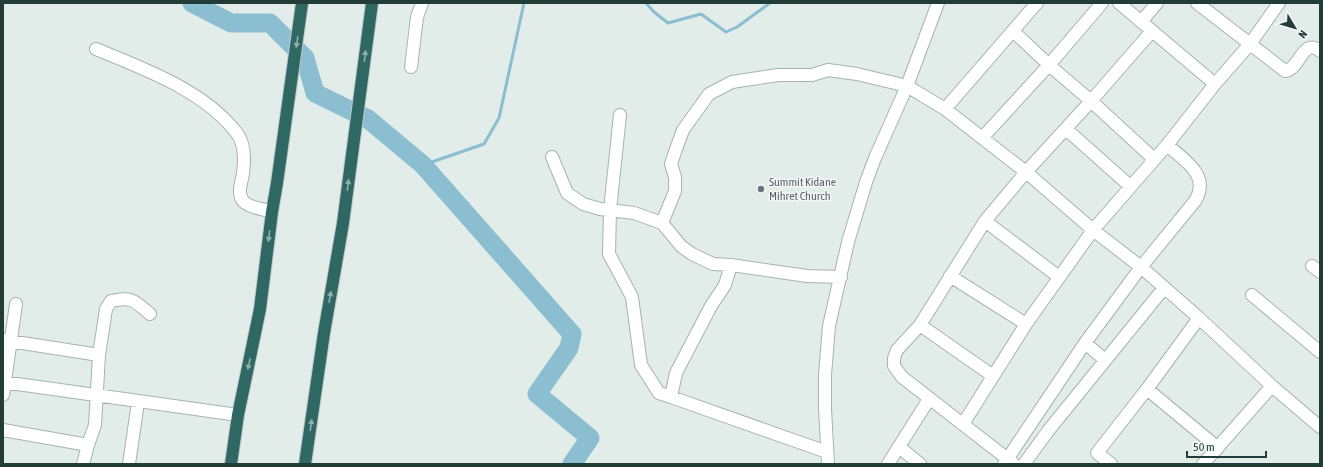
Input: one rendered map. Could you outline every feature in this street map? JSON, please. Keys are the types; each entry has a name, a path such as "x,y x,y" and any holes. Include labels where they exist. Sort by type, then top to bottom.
{"highway":[{"path":"231,464 238,415 260,309 272,212 302,3"},
{"path":"305,464 324,333 343,223 372,3"}],"street":[{"path":"411,67 417,17 422,3"},
{"path":"620,115 610,210 609,254 632,297 641,365 659,393 828,458 825,375 829,326 852,230 866,182 882,140 907,86 938,3"},
{"path":"945,110 1037,3"},
{"path":"982,138 1049,65 1102,3"},
{"path":"1119,3 1215,84"},
{"path":"1141,22 1157,3"},
{"path":"1197,3 1285,71 1290,71 1307,49 1312,47 1320,51"},
{"path":"963,424 1026,324 1093,230 1167,145 1215,84 1250,44 1279,3"},
{"path":"1013,31 1154,159"},
{"path":"1152,31 984,221 920,325 897,350 894,358 894,366 902,377 1009,462 1085,343 1141,268 1200,194 1198,174 1193,167 1167,145"},
{"path":"96,49 165,78 202,100 223,119 236,132 241,140 244,157 243,174 240,186 241,199 245,203 272,212"},
{"path":"662,223 675,191 675,177 671,164 674,152 683,130 709,94 732,82 778,75 812,75 828,70 857,74 907,86 945,110 1026,172 1199,318 1272,386 1320,427"},
{"path":"1066,129 1130,186"},
{"path":"552,157 567,193 584,204 600,209 634,213 662,223 681,246 692,254 713,264 731,265 807,276 841,277"},
{"path":"984,221 1059,277"},
{"path":"671,397 676,373 711,306 725,285 731,265"},
{"path":"950,276 1026,324"},
{"path":"1024,464 1048,431 1164,288"},
{"path":"1252,296 1320,352"},
{"path":"83,464 95,425 99,355 106,309 112,301 123,298 132,299 150,314"},
{"path":"3,395 7,341 16,304"},
{"path":"1111,464 1097,453 1147,389 1199,318"},
{"path":"920,325 993,376"},
{"path":"7,341 99,355"},
{"path":"1085,343 1105,360"},
{"path":"4,382 238,415"},
{"path":"1203,464 1272,386"},
{"path":"1147,389 1218,448"},
{"path":"888,464 930,399"},
{"path":"129,464 138,402"},
{"path":"3,430 88,445"},
{"path":"899,447 920,464"}],"waterway":[{"path":"192,3 231,23 270,23 305,58 315,93 368,119 423,165 572,334 569,348 537,394 590,438 572,464"},
{"path":"423,165 484,144 499,118 524,3"},
{"path":"646,3 654,12 668,23 701,14 726,32 737,27 770,3"}],"place":[{"name":"Summit Kidane Mihret Church","path":"761,189"}]}
